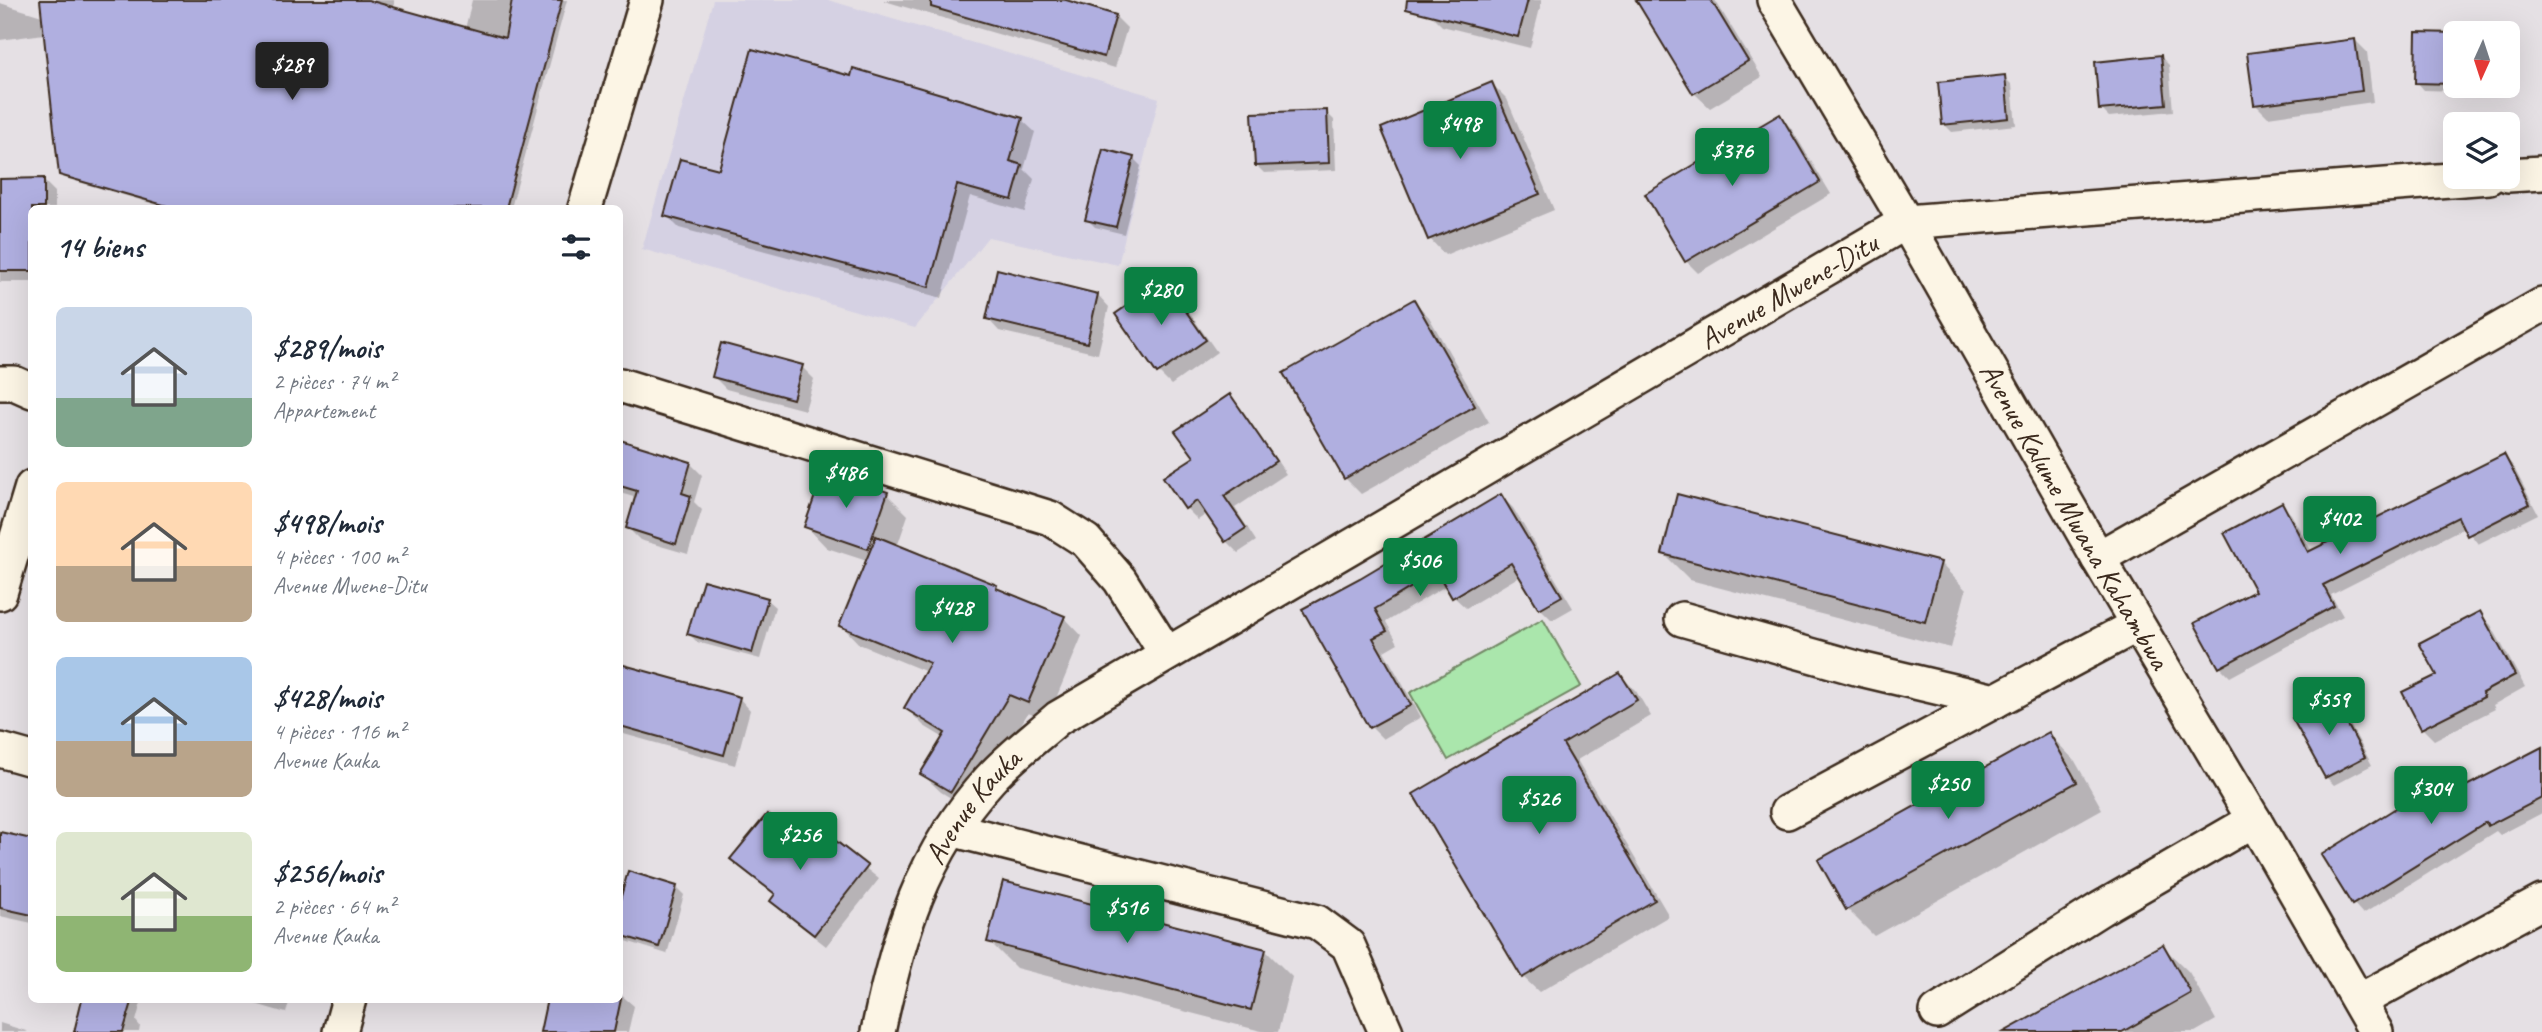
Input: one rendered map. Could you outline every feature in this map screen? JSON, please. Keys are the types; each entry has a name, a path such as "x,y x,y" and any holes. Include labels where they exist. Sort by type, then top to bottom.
{"street":[{"path":"586,205 647,0"},
{"name":"Avenue Kalume Mwana Kahambwa","path":"1774,0 1906,222 2098,558 2376,1032"},
{"path":"2520,174 2542,173"},
{"name":"Avenue Mwene-Ditu","path":"1166,653 1906,222 2443,181"},
{"path":"2098,558 2542,305"},
{"path":"0,383 14,383 28,389"},
{"path":"623,386 1050,518 1086,541 1112,570 1166,653"},
{"path":"0,593 28,499"},
{"path":"1682,619 1860,669 1995,701"},
{"path":"1787,812 2137,625"},
{"name":"Avenue Kauka","path":"877,1032 891,968 917,889 951,829 990,779 1058,718 1166,653"},
{"path":"0,750 28,758"},
{"path":"1937,1012 2100,909 2254,820"},
{"path":"951,829 1317,922 1348,945 1386,1032"},
{"path":"2359,1001 2542,902"},
{"path":"340,1032 348,1003"}],"shaded area":[{"path":"713,0 828,0 1159,98 1118,265 988,237 915,328 642,249"}],"green space":[{"path":"1543,619 1581,686 1448,760 1410,693"}],"building":[{"path":"40,0 368,0 505,38 512,0 562,0 507,205 164,205 59,175"},
{"path":"931,0 1066,0 1116,15 1104,57 931,7"},
{"path":"1407,0 1528,0 1518,37 1406,9"},
{"path":"1636,0 1711,0 1748,61 1693,94"},
{"path":"2416,32 2443,33 2443,84 2415,83"},
{"path":"2355,39 2362,91 2254,105 2247,53"},
{"path":"752,49 851,76 853,68 1023,118 1010,161 1022,165 1012,200 957,185 929,287 664,216 680,159 719,169"},
{"path":"2161,55 2166,104 2099,110 2095,62"},
{"path":"2005,75 2009,118 1942,125 1938,82"},
{"path":"1492,82 1540,194 1428,240 1381,128"},
{"path":"1327,110 1329,163 1255,166 1252,113"},
{"path":"1780,114 1820,182 1685,262 1645,194"},
{"path":"1103,149 1134,157 1116,227 1085,220"},
{"path":"44,178 44,205 28,205 28,271 0,271 0,179"},
{"path":"997,269 1098,294 1087,343 986,319"},
{"path":"1164,280 1206,340 1157,374 1115,314"},
{"path":"1414,299 1475,406 1344,479 1283,373"},
{"path":"721,343 803,365 793,399 712,377"},
{"path":"1230,394 1276,461 1224,496 1246,528 1225,542 1197,501 1185,509 1163,477 1194,457 1175,431"},
{"path":"623,441 691,462 682,493 691,496 676,544 626,528 637,491 623,487"},
{"path":"2504,454 2530,504 2467,536 2458,517 2323,585 2334,606 2219,668 2194,623 2255,591 2224,533 2282,502 2308,552"},
{"path":"824,470 888,492 868,549 804,527"},
{"path":"1501,494 1562,596 1539,609 1511,563 1452,598 1437,572 1375,609 1387,631 1373,638 1411,705 1369,728 1302,609 1360,578"},
{"path":"1677,494 1941,562 1925,622 1662,554"},
{"path":"876,536 1065,616 1028,703 1009,695 951,792 920,774 945,733 904,708 930,663 839,626"},
{"path":"703,580 768,598 752,653 687,634"},
{"path":"2480,611 2515,675 2482,693 2484,697 2421,729 2402,692 2437,675 2419,643"},
{"path":"623,665 740,697 724,755 623,727"},
{"path":"1620,673 1637,700 1563,744 1655,900 1522,978 1413,794"},
{"path":"2332,696 2365,757 2325,778 2292,718"},
{"path":"2049,732 2077,782 1846,910 1818,860"},
{"path":"2542,747 2542,798 2488,826 2486,822 2352,905 2321,855 2436,783 2445,797"},
{"path":"767,814 810,848 823,831 868,866 814,935 770,901 775,894 730,859"},
{"path":"0,832 28,838 28,914 0,908"},
{"path":"628,871 677,886 659,947 623,936 623,889"},
{"path":"1003,881 1266,949 1251,1010 987,942"},
{"path":"2163,944 2191,993 2122,1032 2004,1032"},
{"path":"81,1003 132,1003 123,1032 74,1032"},
{"path":"546,1003 620,1003 614,1032 540,1032"}]}
